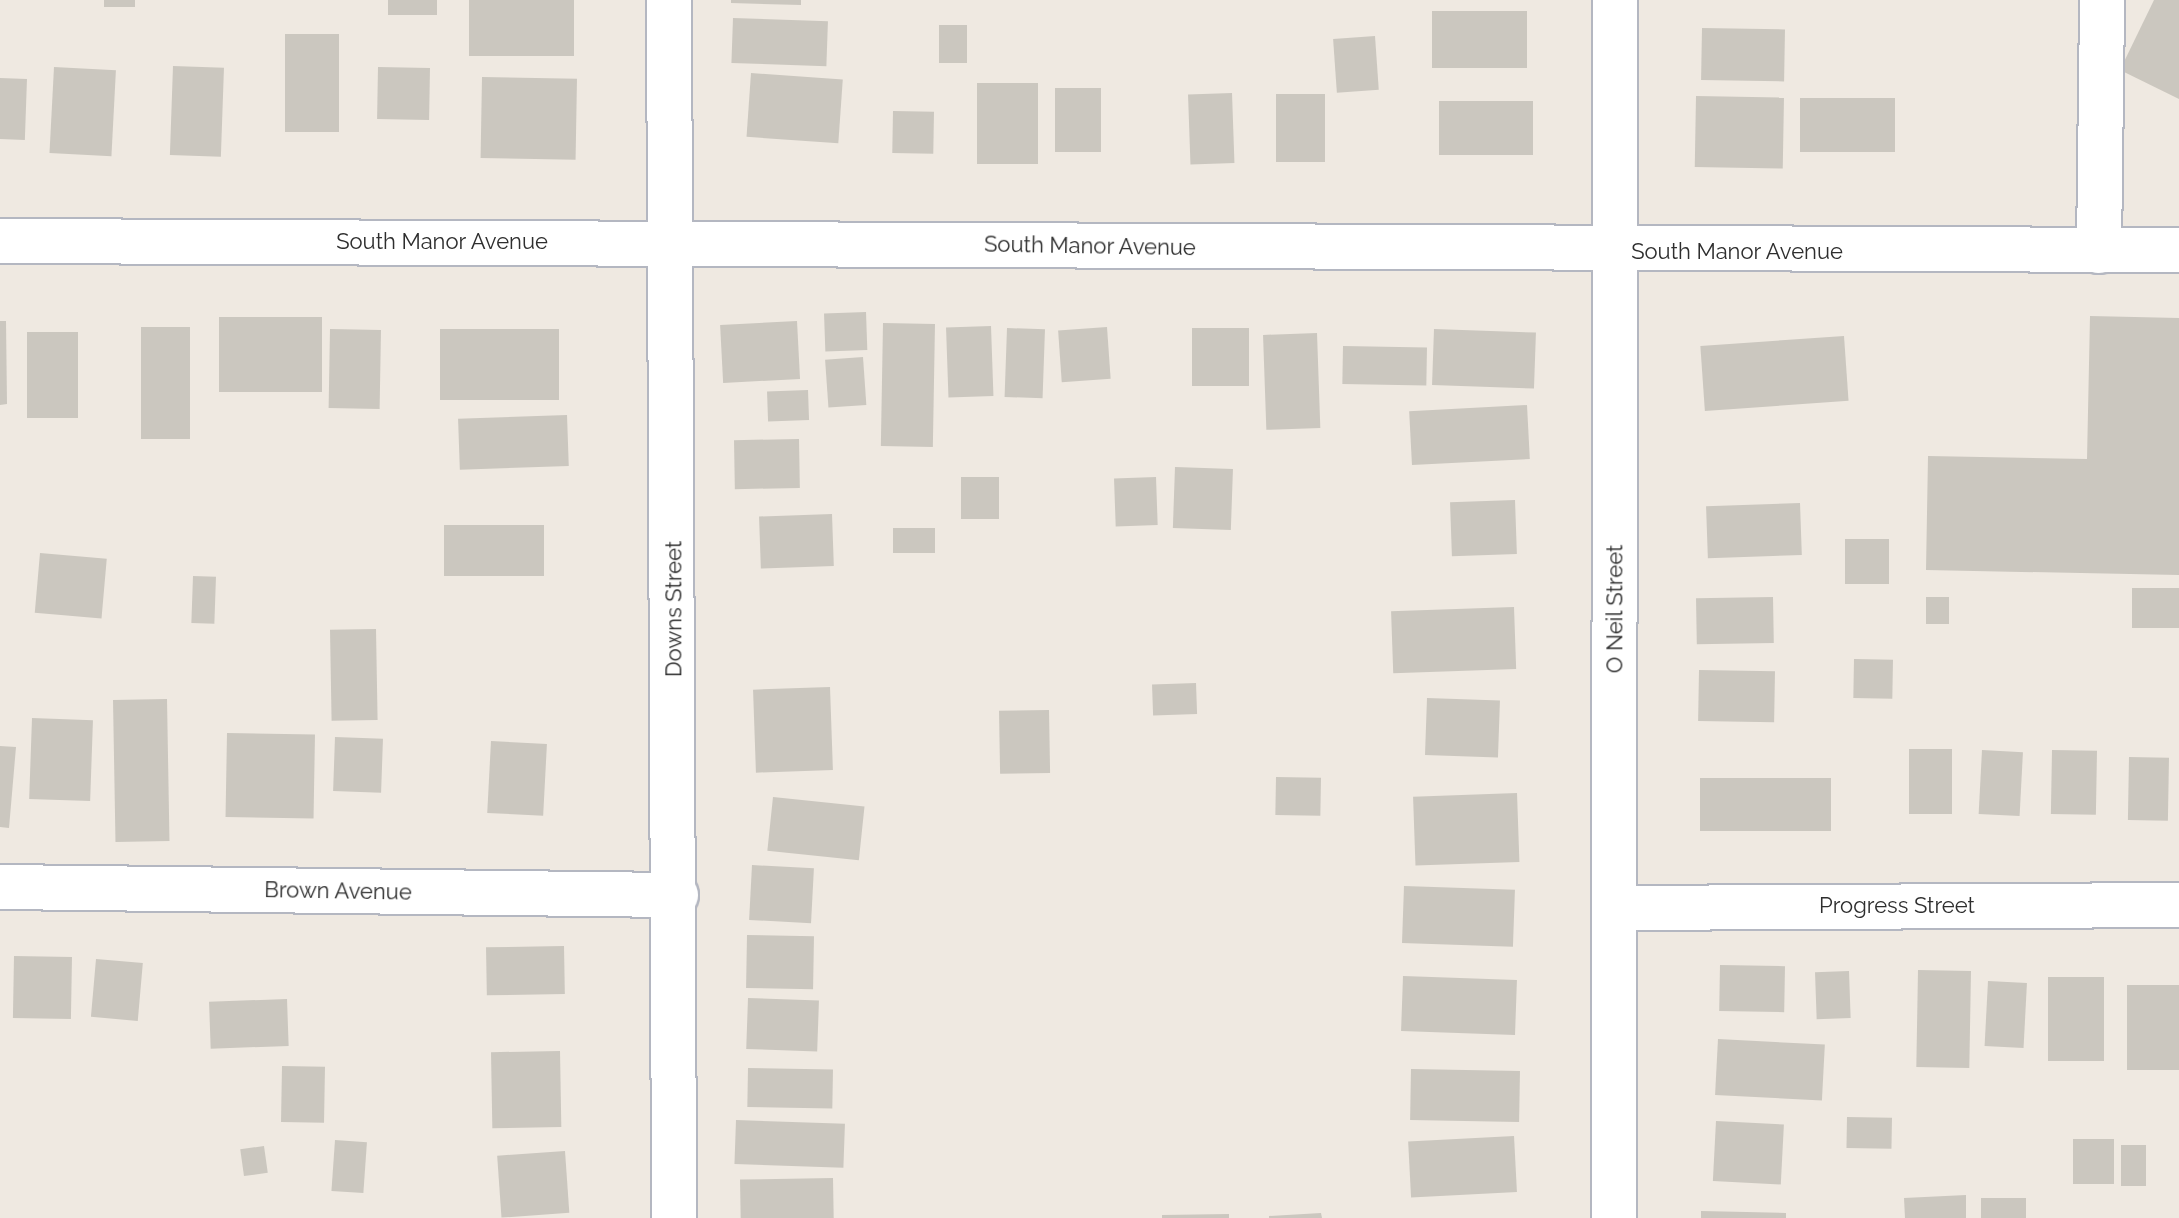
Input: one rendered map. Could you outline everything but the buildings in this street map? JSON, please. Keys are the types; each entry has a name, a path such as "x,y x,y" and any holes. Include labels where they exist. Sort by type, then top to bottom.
{"street":[{"name":"Downs Street","path":"669,0 676,895 674,1218"},
{"name":"O Neil Street","path":"1614,1218 1615,0"},
{"path":"2099,251 2102,0"},
{"name":"South Manor Avenue","path":"0,241 672,242 1615,252 2179,250"},
{"name":"Brown Avenue","path":"0,887 676,895"},
{"name":"Progress Street","path":"1615,908 2179,905"}]}
